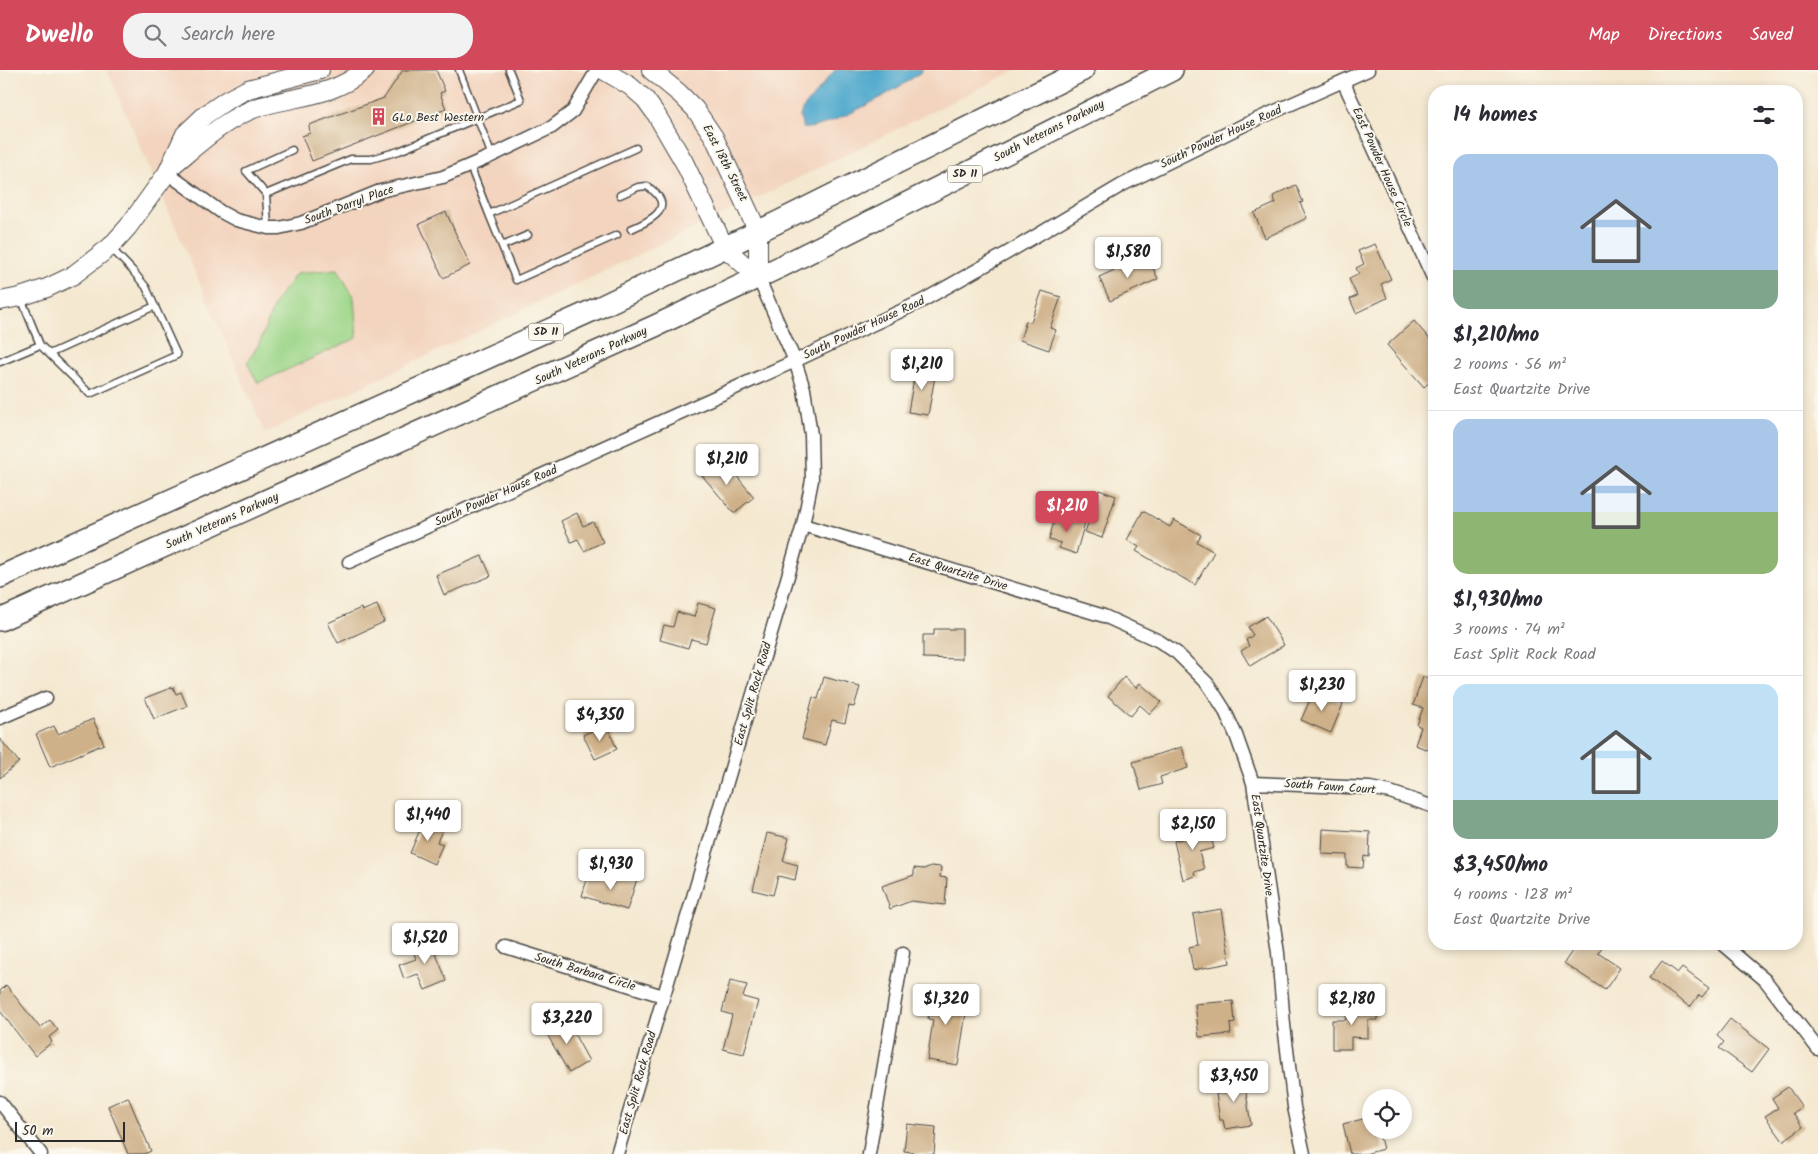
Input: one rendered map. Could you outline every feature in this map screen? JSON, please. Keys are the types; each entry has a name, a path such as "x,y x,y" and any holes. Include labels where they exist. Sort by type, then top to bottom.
{"highway":[{"name":"SD 11","path":"0,577 466,368 725,248 1083,70"},
{"name":"South Veterans Parkway","path":"0,620 537,381 758,277 1172,70"}],"street":[{"path":"0,301 47,288 72,276 110,247 128,227 169,170 185,134 205,115 248,89 320,70"},
{"path":"169,170 222,126 243,114 261,106 326,92 341,86 365,70"},
{"name":"South Darryl Place","path":"169,170 221,212 236,220 268,228 279,228 301,223 380,191 442,177 470,166 552,127 573,111 597,70"},
{"path":"603,70 630,86 645,99 656,114 684,162 725,248"},
{"name":"East 18th Street","path":"650,70 679,93 695,109 706,124 722,153 758,232 758,277"},
{"name":"South Powder House Road","path":"349,562 922,301 1122,185 1187,152 1368,70"},
{"name":"East Powder House Circle","path":"1344,81 1428,267"},
{"name":"East Split Rock Road","path":"617,1154 803,525 812,480 811,435 804,389 795,360 758,277 725,248"},
{"name":"East Quartzite Drive","path":"803,525 1104,616 1159,641 1177,653 1208,684 1224,708 1253,783 1278,953 1294,1108 1304,1154"},
{"path":"0,718 46,698"},
{"name":"South Fawn Court","path":"1253,783 1370,788 1390,792 1428,805"},
{"name":"South Barbara Circle","path":"506,947 663,996"},
{"path":"1730,950 1765,980 1818,1049"},
{"path":"869,1154 903,953"},
{"path":"0,1102 41,1154"}],"lane":[{"path":"459,70 492,156"},
{"path":"266,194 351,159 371,158 399,151 522,100 509,70"},
{"path":"489,214 636,148"},
{"path":"268,228 266,194 246,171 292,150"},
{"path":"470,166 516,280 617,235"},
{"path":"620,195 638,187 647,186 655,191 660,198 658,215 631,229"},
{"path":"502,246 528,234"},
{"path":"20,297 40,345 90,394 177,355 146,287 110,247"},
{"path":"49,354 155,306"},
{"path":"0,362 40,345"}],"shaded area":[{"path":"107,70 1016,70 770,192 265,433"}],"green space":[{"path":"338,269 354,298 357,338 258,383 247,363 259,344 276,301 297,273"}],"water":[{"path":"835,70 923,70 883,96 846,115 828,123 803,128 800,117 802,110"}],"building":[{"name":"GLo Best Western","path":"403,70 436,70 445,91 440,93 446,109 312,161 302,136 310,133 309,125 384,98"},
{"path":"1296,185 1303,202 1300,203 1307,218 1265,238 1254,213 1276,203 1273,196"},
{"path":"446,212 470,265 443,278 419,224"},
{"path":"1375,244 1391,279 1381,284 1387,298 1356,313 1350,299 1357,296 1349,279 1359,274 1356,268 1364,264 1358,251"},
{"path":"1149,259 1158,279 1110,301 1099,277 1132,262 1134,266"},
{"path":"1042,291 1061,297 1050,328 1056,330 1049,350 1020,340 1026,321 1031,322"},
{"path":"1414,321 1428,337 1428,383 1424,387 1387,345"},
{"path":"916,367 936,371 928,415 908,412"},
{"path":"715,460 726,472 730,468 754,497 734,513 700,473"},
{"path":"1099,490 1116,496 1102,538 1085,532"},
{"path":"1143,511 1170,527 1174,520 1201,535 1197,542 1214,552 1195,585 1136,551 1139,547 1127,540"},
{"path":"577,513 583,526 593,522 603,542 584,551 578,539 571,542 561,521"},
{"path":"1056,513 1085,522 1076,554 1059,548 1061,543 1049,540"},
{"path":"482,556 491,576 444,595 436,575"},
{"path":"698,603 716,608 706,643 691,639 688,648 660,640 664,625 673,627 677,612 694,617"},
{"path":"377,605 384,622 338,643 328,623 361,608 362,611"},
{"path":"1266,616 1284,645 1250,666 1241,651 1249,646 1246,640 1253,635 1248,627"},
{"path":"934,629 962,629 962,659 923,658 923,635 934,635"},
{"path":"824,677 860,687 854,707 849,706 845,723 832,720 825,745 802,739 813,697 818,699"},
{"path":"1124,677 1136,688 1140,683 1161,702 1150,714 1140,705 1131,716 1108,696"},
{"path":"1423,677 1428,679 1428,750 1415,745 1421,727 1417,725 1423,708 1413,705"},
{"path":"173,687 176,694 181,692 187,706 154,719 145,698"},
{"path":"1314,691 1343,704 1331,733 1301,720"},
{"path":"93,719 104,744 50,767 36,734 54,726 58,734"},
{"path":"606,724 617,749 595,759 583,735"},
{"path":"0,739 19,762 0,778"},
{"path":"1182,747 1188,768 1160,777 1162,784 1141,790 1133,762"},
{"path":"425,818 444,826 437,842 443,844 434,864 410,853"},
{"path":"1207,824 1214,848 1199,852 1204,869 1194,872 1195,876 1183,880 1174,841 1192,836 1190,828"},
{"path":"1323,829 1370,832 1369,857 1364,856 1363,868 1347,867 1347,855 1322,854"},
{"path":"767,833 789,838 783,861 798,865 795,880 778,876 773,895 753,890"},
{"path":"931,866 941,867 940,877 947,878 945,905 911,901 890,909 882,886 914,875 914,868 924,869"},
{"path":"617,872 637,879 627,910 582,896 588,876 613,884"},
{"path":"1221,909 1230,963 1193,970 1189,947 1198,945 1193,914"},
{"path":"429,937 447,981 425,990 418,974 404,979 399,965 416,959 411,945"},
{"path":"1573,950 1600,950 1598,953 1620,968 1605,990 1564,963"},
{"path":"1662,961 1678,973 1682,968 1709,988 1702,997 1699,995 1690,1007 1649,978"},
{"path":"730,981 747,985 743,997 758,1001 744,1054 723,1049 732,1015 722,1012"},
{"path":"6,985 40,1028 50,1020 58,1030 49,1037 52,1042 35,1056 0,1011 0,991"},
{"path":"937,985 960,989 957,1005 967,1006 958,1065 927,1060 933,1020 928,1019 931,1000 935,1001"},
{"path":"1233,1001 1235,1023 1230,1024 1231,1034 1199,1037 1195,1004"},
{"path":"1346,1006 1377,1006 1377,1020 1368,1020 1368,1038 1351,1037 1351,1049 1332,1049 1332,1020 1346,1020"},
{"path":"565,1017 589,1061 569,1073 544,1029"},
{"path":"1730,1019 1769,1049 1752,1072 1719,1048 1724,1042 1717,1036"},
{"path":"1243,1073 1251,1125 1225,1129 1223,1120 1220,1120 1216,1094 1225,1093 1223,1076"},
{"path":"1788,1087 1802,1107 1793,1113 1803,1127 1783,1141 1765,1116 1778,1108 1772,1098"},
{"path":"128,1097 151,1151 144,1154 128,1154 108,1106"},
{"path":"1362,1119 1362,1139 1380,1139 1383,1149 1365,1154 1350,1154 1343,1124"},
{"path":"907,1124 936,1127 934,1154 912,1154 913,1152 904,1151"}],"place":[{"name":"GLo Best Western","path":"378,117"}]}
